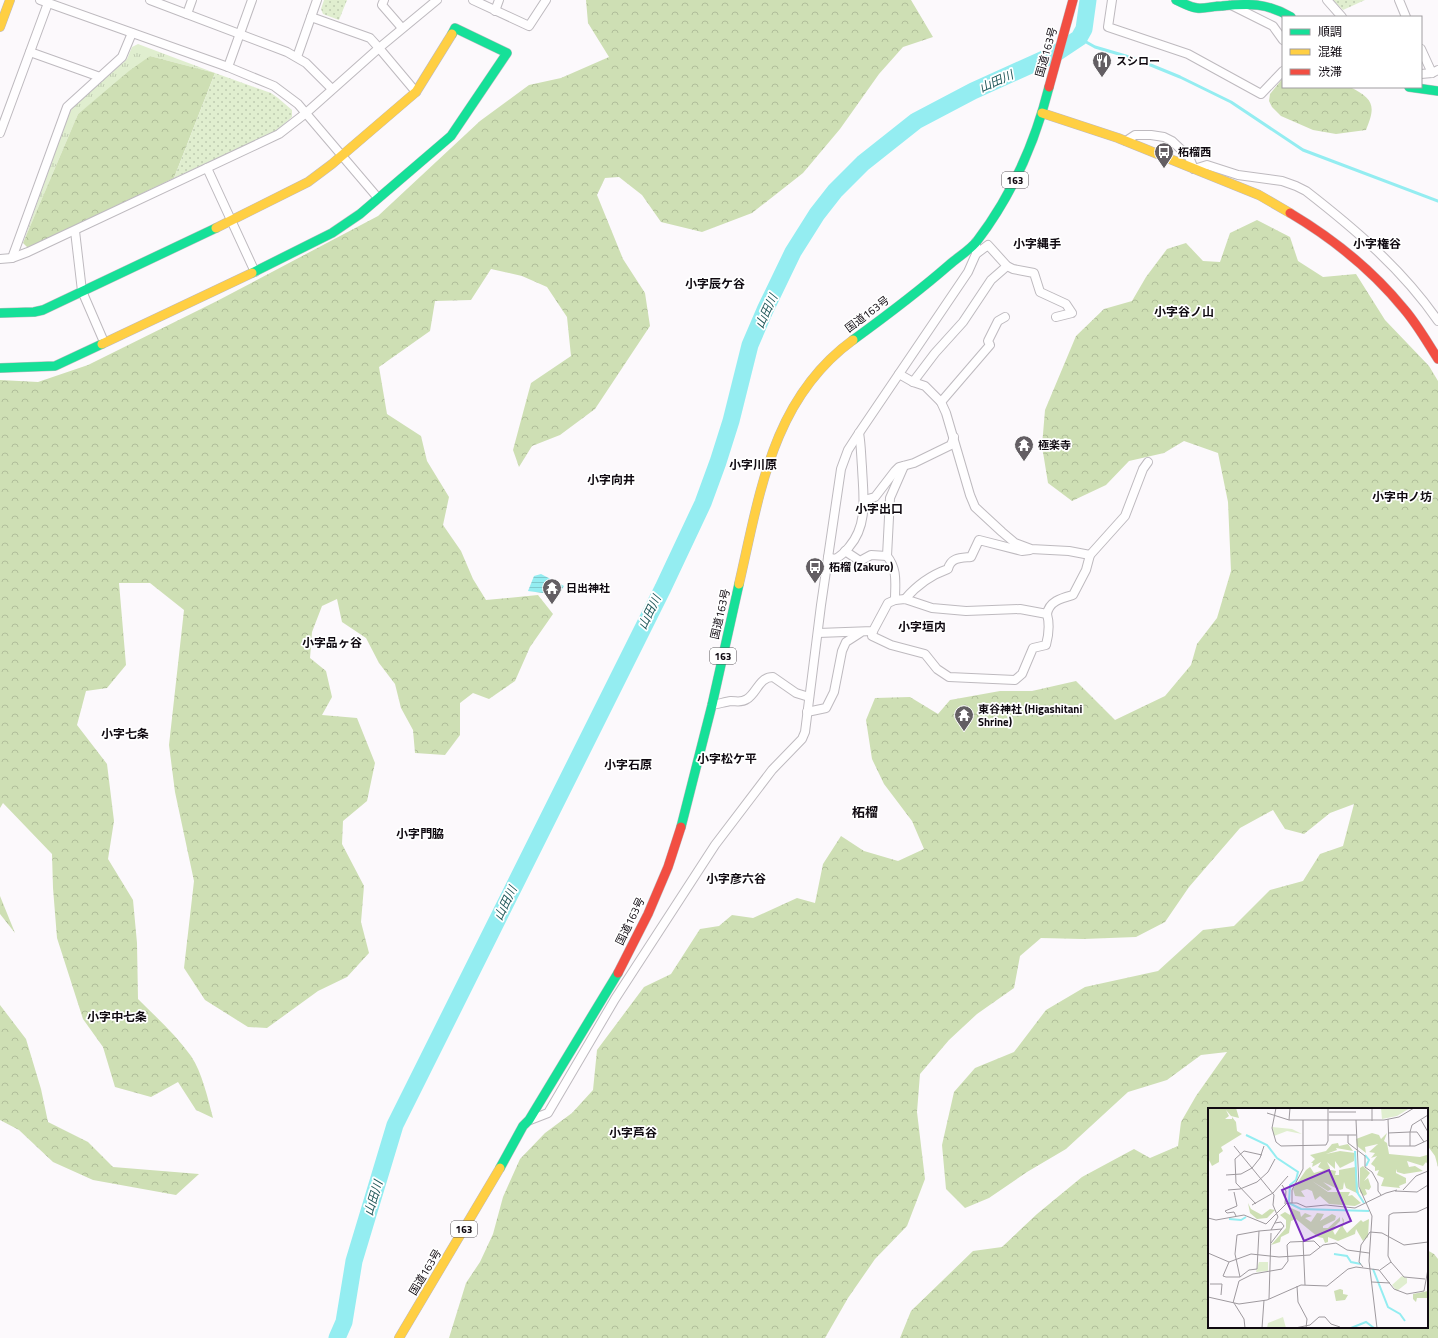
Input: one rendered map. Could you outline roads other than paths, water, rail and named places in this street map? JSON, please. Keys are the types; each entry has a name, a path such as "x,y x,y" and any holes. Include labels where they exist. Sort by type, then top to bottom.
{"main road":[{"path":"0,25 10,0"},
{"name":"国道163号","path":"399,1338 524,1126 616,976 648,914 668,867 684,819 712,705 762,482 775,444 790,412 802,393 822,369 845,346 917,293 976,242 1008,195 1030,148 1042,113 1073,0"},
{"path":"1176,0 1193,7 1207,8 1250,3 1268,4 1282,10 1290,16"},
{"path":"0,313 34,312 43,310 302,186 342,156 416,92 455,28 507,53 452,136 355,217 332,233 255,272 55,366 0,368"},
{"path":"1416,88 1438,91"},
{"path":"1042,113 1126,141 1259,195 1278,205 1320,231 1350,255 1377,280 1398,302 1438,358"}],"street":[{"path":"150,0 273,46 297,57 332,89"},
{"path":"186,14 192,0"},
{"path":"228,68 252,0"},
{"path":"297,57 317,0"},
{"path":"384,0 382,5 402,28"},
{"path":"0,258 12,258 28,252 279,134 306,113 402,28 437,0"},
{"path":"472,0 529,26 546,0"},
{"path":"495,11 499,0"},
{"path":"1112,0 1108,27 1188,54 1261,94 1282,72"},
{"path":"1327,0 1341,16"},
{"path":"1399,0 1406,16"},
{"path":"0,133 30,52 44,1 274,86 294,100 378,198"},
{"path":"1230,5 1273,26 1282,39"},
{"path":"312,17 370,38 416,92"},
{"path":"12,258 67,107 122,57 132,33"},
{"path":"1422,51 1435,72 1422,74"},
{"path":"30,52 100,77"},
{"path":"1126,141 1135,135 1164,137 1172,141 1189,157 1194,169 1207,166 1238,175 1282,182 1306,191 1364,239 1401,273 1438,321"},
{"path":"207,168 255,272"},
{"path":"75,231 82,291 104,342"},
{"path":"529,1120 548,1113 614,999 715,845 772,770 802,739 805,732 833,517 841,469 848,450 968,272 976,254 976,242"},
{"path":"976,254 988,245 1008,266 1013,269 1034,273 1040,292 1066,304 1072,313 1056,317"},
{"path":"913,382 963,322 991,280 1008,266"},
{"path":"941,402 990,345 988,341 998,321 1005,317"},
{"path":"1423,337 1438,353"},
{"path":"899,374 913,382 925,386 941,402 954,437 970,495 975,507 1006,536 1016,543 1031,549"},
{"path":"828,557 835,559 845,552 852,543 862,524 864,500 861,443 859,433"},
{"path":"864,500 875,497 895,470 914,463 951,445 954,437"},
{"path":"1047,614 1020,609 966,611 932,608 905,599 894,600 888,603 873,631 872,636 891,645 925,654 938,669 949,677 1015,680 1022,674 1033,648 1046,645 1049,629 1047,614 1048,608 1057,600 1073,594 1086,570 1090,555 1125,516 1143,469 1148,462"},
{"path":"894,600 895,572 893,563 887,556 890,498 904,466"},
{"path":"905,599 914,589 934,574 948,569 949,564 957,558 971,557 979,540 1022,551 1031,549 1069,551 1090,555"},
{"path":"845,552 860,561 871,555 887,556"},
{"path":"818,633 873,631"},
{"path":"807,712 826,708 834,692 842,651 846,642 861,632"},
{"path":"712,705 732,701 741,702 753,695 761,682 768,677 773,677 796,693 809,697"}],"water":[{"path":"541,574 564,586 558,595 528,591 534,576"}],"waterway":[{"name":"山田川","path":"337,1338 344,1322 354,1261 395,1125 663,588 703,503 731,421 750,345 793,252 817,214 835,191 863,163 916,121 973,91 1055,54 1079,38 1084,29 1088,0"},
{"path":"1079,38 1095,47 1136,59 1180,77 1231,102 1303,150 1438,201"}],"place":[{"name":"スシロー","path":"1102,78"},
{"name":"柘榴西","path":"1164,169"},
{"name":"極楽寺","path":"1024,462"},
{"name":"柘榴 (Zakuro)","path":"815,584"},
{"name":"日出神社","path":"552,605"},
{"name":"東谷神社 (Higashitani Shrine)","path":"964,732"}],"district":[{"name":"小字縄手","path":"1037,243"},
{"name":"小字権谷","path":"1377,243"},
{"name":"小字辰ケ谷","path":"715,283"},
{"name":"小字谷ノ山","path":"1184,311"},
{"name":"小字川原","path":"753,464"},
{"name":"小字向井","path":"611,479"},
{"name":"小字中ノ坊","path":"1402,496"},
{"name":"小字出口","path":"879,508"},
{"name":"小字垣内","path":"922,626"},
{"name":"小字品ヶ谷","path":"332,642"},
{"name":"小字七条","path":"125,733"},
{"name":"小字松ケ平","path":"727,758"},
{"name":"小字石原","path":"628,764"},
{"name":"柘榴","path":"865,812"},
{"name":"小字門脇","path":"420,833"},
{"name":"小字彦六谷","path":"736,878"},
{"name":"小字中七条","path":"117,1016"},
{"name":"小字芦谷","path":"633,1132"}]}
